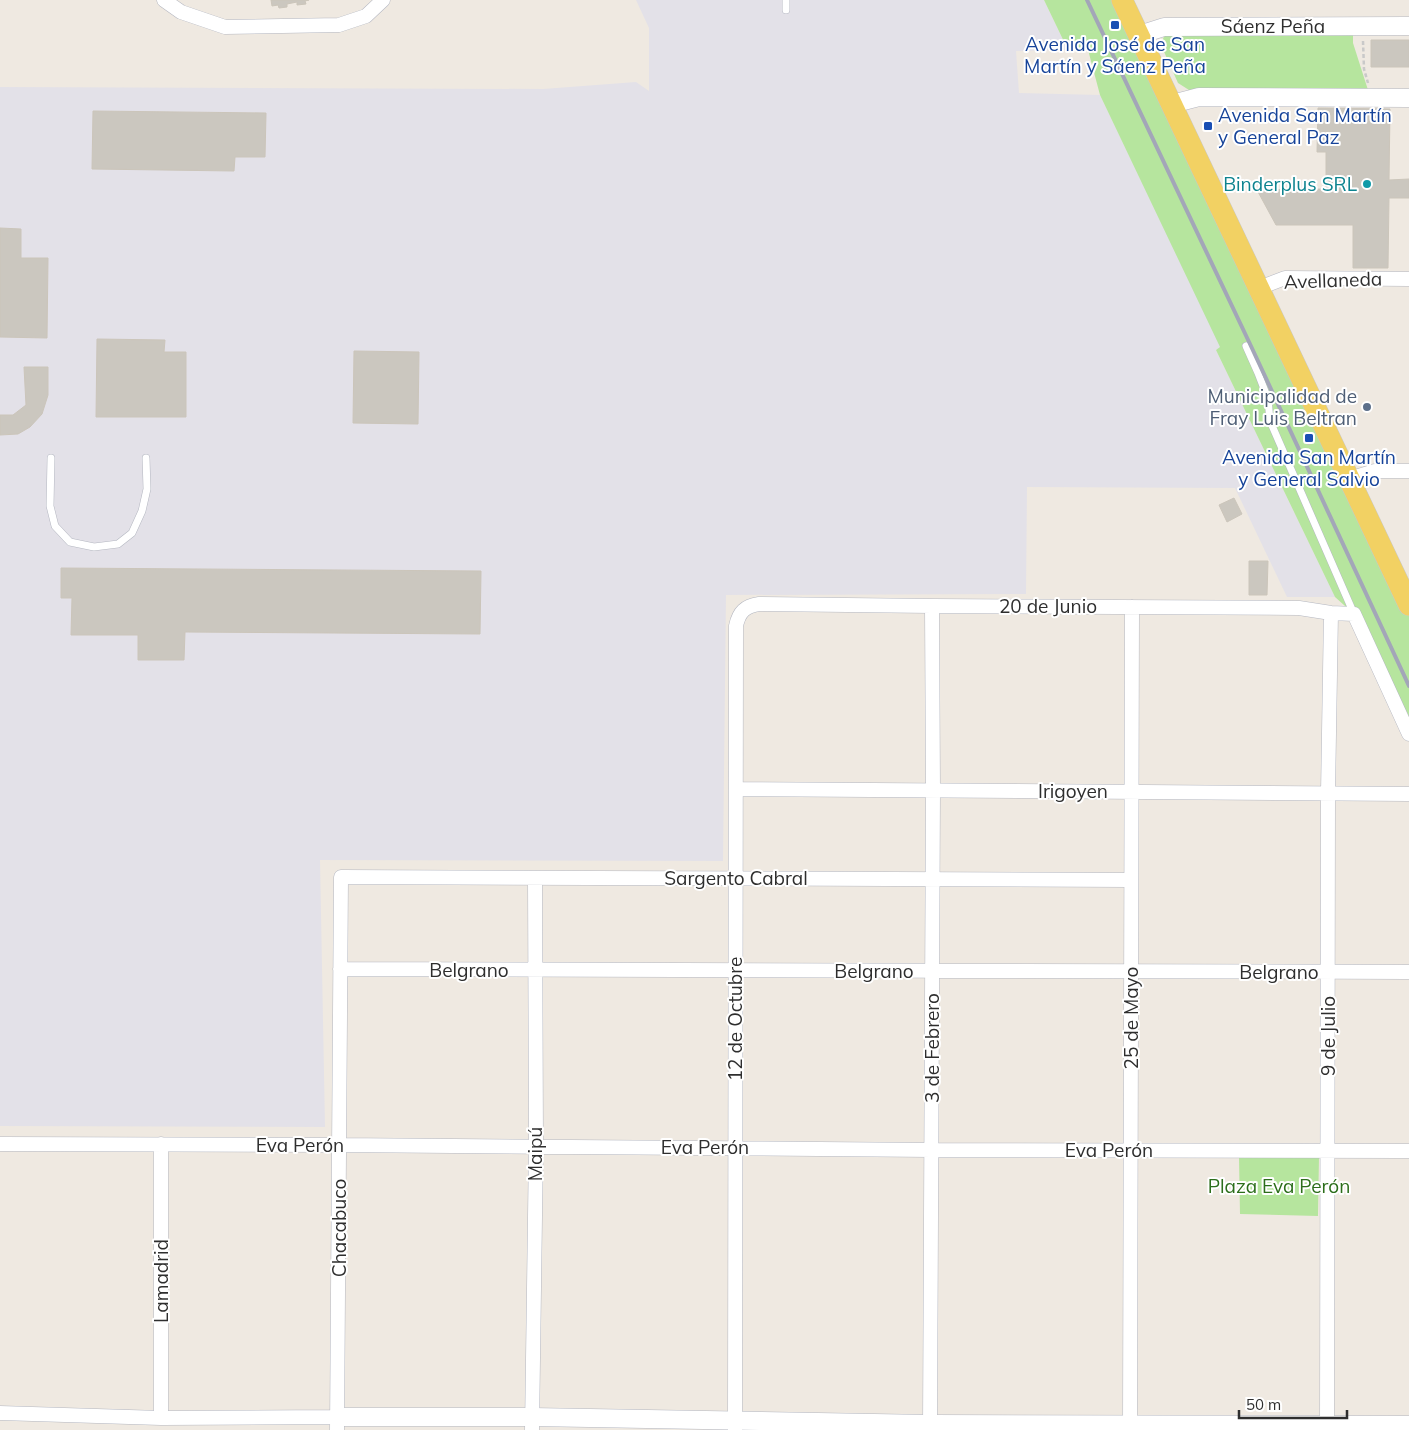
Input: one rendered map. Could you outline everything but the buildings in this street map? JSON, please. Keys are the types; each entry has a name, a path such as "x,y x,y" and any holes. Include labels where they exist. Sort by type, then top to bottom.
{"main road":[{"path":"1122,0 1409,605"}],"street":[{"path":"164,0 181,12 225,27 339,25 366,16 383,0"},
{"name":"Sáenz Peña","path":"1139,35 1164,27 1409,26"},
{"path":"1172,104 1199,97 1409,98"},
{"name":"Avellaneda","path":"1259,288 1285,278 1409,279"},
{"path":"1349,479 1375,471 1409,472"},
{"name":"20 de Junio","path":"744,610 750,605 759,604 1299,608 1354,614"},
{"name":"3 de Febrero","path":"930,1427 933,879 932,606"},
{"name":"25 de Mayo","path":"1130,1427 1132,607"},
{"name":"12 de Octubre","path":"735,1425 736,626 738,616 744,610"},
{"name":"9 de Julio","path":"1327,1428 1328,793 1331,612"},
{"path":"1354,614 1409,734"},
{"name":"Irigoyen","path":"736,789 1409,794"},
{"name":"Sargento Cabral","path":"340,877 1130,880"},
{"name":"Chacabuco","path":"338,1424 340,877"},
{"name":"Maipú","path":"532,1423 536,1146 535,878"},
{"name":"Belgrano","path":"340,969 1409,972"},
{"name":"Eva Perón","path":"0,1144 1409,1151"},
{"name":"Lamadrid","path":"161,1144 161,1418"},
{"path":"0,1413 338,1424 532,1423 1327,1428 1409,1425"}],"lane":[{"path":"786,0 786,10"},
{"path":"1246,346 1268,399 1270,421 1354,614"},
{"path":"51,458 50,506 55,526 70,542 94,547 118,544 132,533 142,511 147,489 146,458"}],"path":[{"path":"1373,26 1363,40 1364,69 1373,98"}],"shaded area":[{"path":"636,0 1044,0 1068,50 1016,51 1019,93 1100,95 1221,347 1216,350 1335,597 1287,597 1235,488 1027,487 1026,594 726,595 723,861 320,860 325,1127 0,1126 0,87 543,89 636,82 649,91 649,28"}],"green space":[{"path":"1044,0 1122,0 1409,605 1409,734 1354,614 1335,597 1216,350 1220,347 1100,95 1087,46 1068,50"},
{"path":"1353,32 1353,43 1368,90 1189,90 1178,83 1161,45 1164,36"},
{"name":"Plaza Eva Perón","path":"1239,1157 1319,1157 1318,1216 1240,1214"}],"railway":[{"path":"1087,0 1409,686"}],"place":[{"name":"Avenida José de San Martín y Sáenz Peña","path":"1115,25"},
{"name":"Avenida San Martín y General Paz","path":"1208,126"},
{"name":"Binderplus SRL","path":"1367,184"},
{"name":"Municipalidad de Fray Luis Beltran","path":"1367,407"},
{"name":"Avenida San Martín y General Salvio","path":"1309,438"}]}
